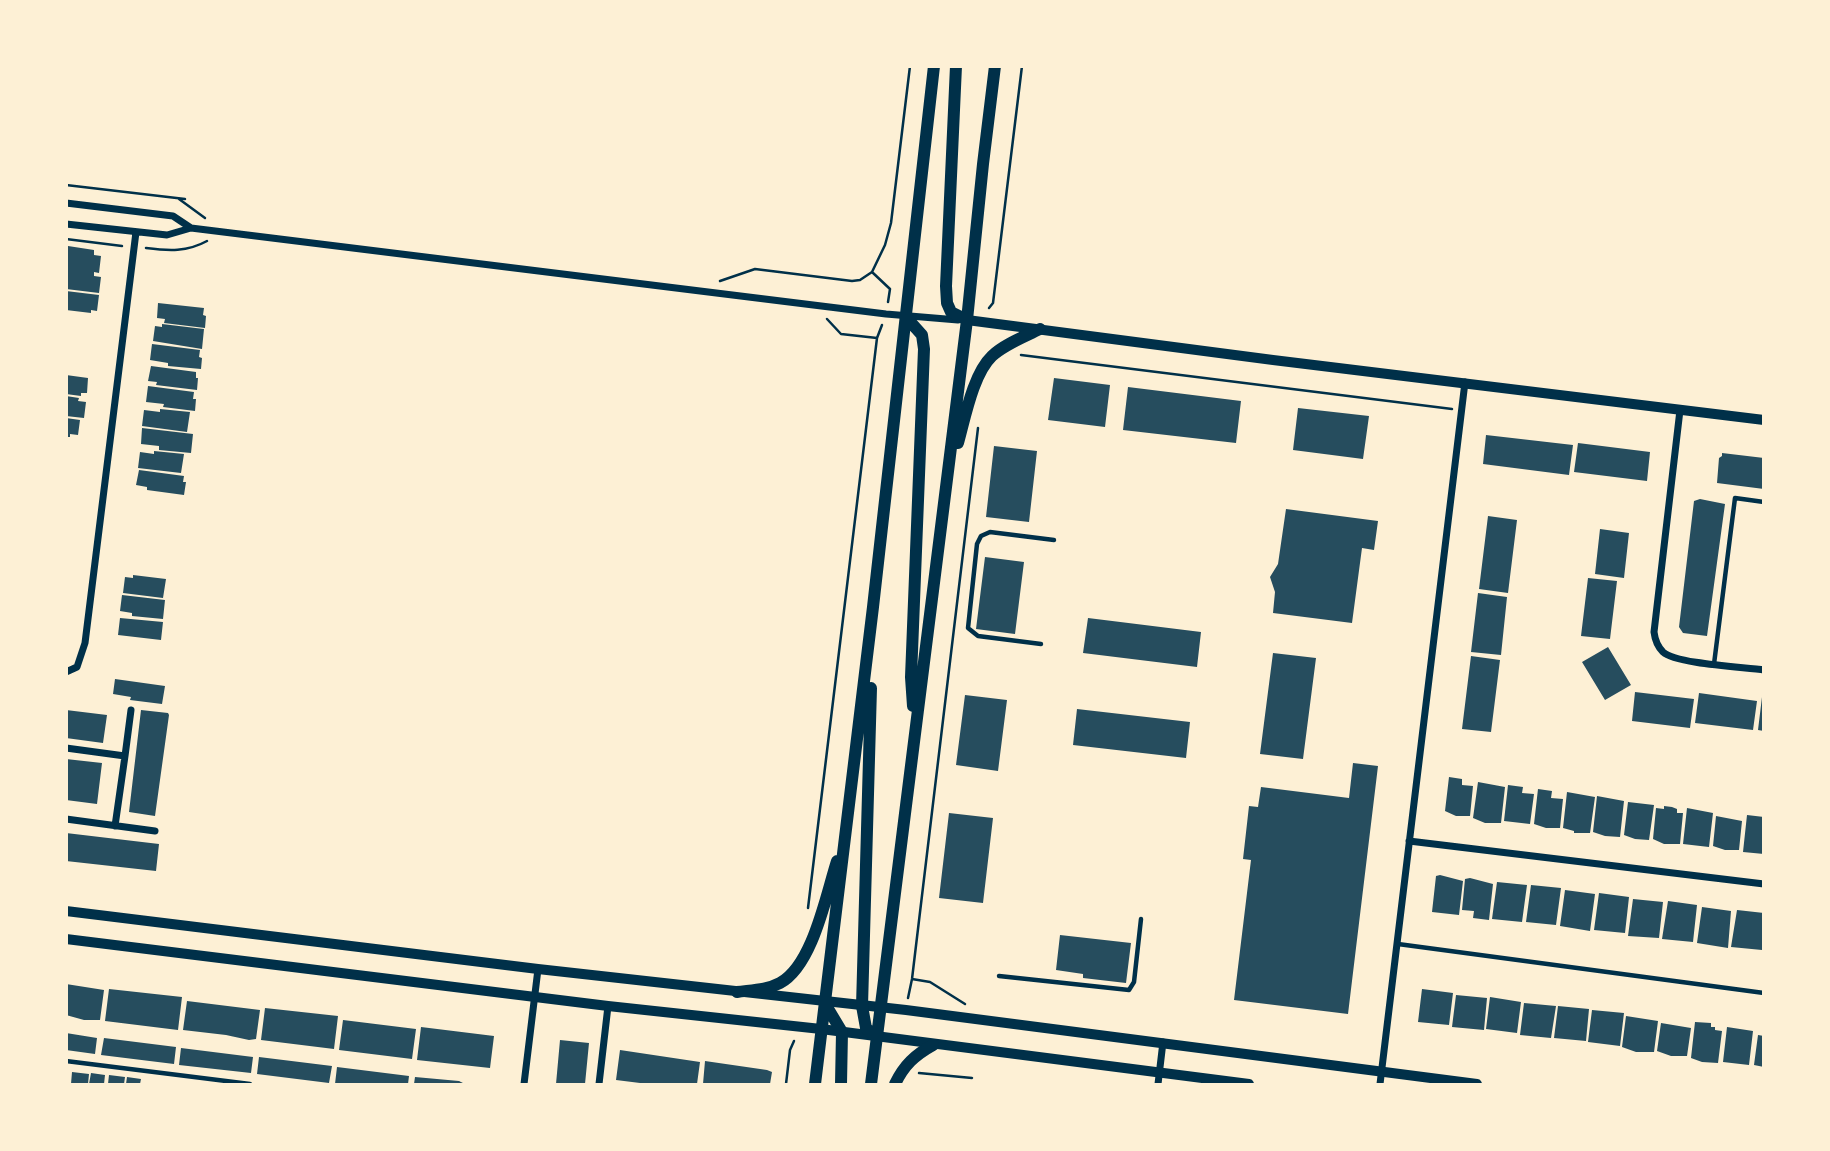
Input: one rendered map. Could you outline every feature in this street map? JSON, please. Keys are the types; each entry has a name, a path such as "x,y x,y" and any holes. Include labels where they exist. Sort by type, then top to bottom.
{"main road":[{"path":"815,1084 873,607 934,66"},
{"path":"956,66 946,286 947,303 951,312 967,320"},
{"path":"871,1084 967,320 995,66"},
{"path":"905,316 922,335 924,349 911,677 914,738"},
{"path":"945,494 959,438 983,365 1008,344 1040,329"},
{"path":"873,607 862,1006 866,1028 876,1037"},
{"path":"737,992 766,989 780,983 796,970 812,939 846,831"},
{"path":"824,1002 842,1032 841,1084"},
{"path":"895,1084 905,1066 918,1053 933,1045"}],"street":[{"path":"66,203 173,216 191,228"},
{"path":"66,224 167,235 191,228 886,314 967,320 1763,420"},
{"path":"66,672 77,667 85,643 136,232"},
{"path":"1380,1084 1465,382"},
{"path":"1679,410 1654,632 1656,643 1670,657 1763,670"},
{"path":"115,825 131,710"},
{"path":"66,747 125,756"},
{"path":"66,819 155,831"},
{"path":"1409,841 1763,884"},
{"path":"66,911 538,969 906,1010 1477,1084"},
{"path":"66,939 608,1006 797,1026 1249,1084"},
{"path":"524,1084 538,969"},
{"path":"599,1084 608,1006"},
{"path":"1158,1084 1163,1042"}],"lane":[{"path":"1714,664 1735,498 1763,502"},
{"path":"1041,644 978,636 968,628 977,544 981,536 990,531 1054,540"},
{"path":"999,976 1129,990 1134,982 1141,919"},
{"path":"1397,944 1763,993"},
{"path":"66,1062 250,1084"}],"path":[{"path":"718,282 755,269 852,281 860,280 872,272 885,245 891,223 910,66"},
{"path":"988,324 989,308 993,303 1022,66"},
{"path":"66,185 185,200"},
{"path":"179,199 223,232"},
{"path":"66,239 112,244"},
{"path":"149,249 177,251 194,248"},
{"path":"808,908 877,338 886,314 890,289 872,272"},
{"path":"841,334 877,338"},
{"path":"1017,354 1462,410"},
{"path":"906,1010 912,979 978,421"},
{"path":"912,979 930,982 971,1008"},
{"path":"786,1084 790,1050 797,1026"},
{"path":"905,1066 913,1073 972,1078"}],"building":[{"path":"68,246 94,250 94,255 101,256 99,273 94,272 94,276 101,277 99,293 66,289"},
{"path":"66,291 99,295 97,311 91,310 91,313 66,310"},
{"path":"158,303 204,308 205,328 164,323 165,319 157,318"},
{"path":"162,324 204,329 202,349 153,341 155,326 162,327"},
{"path":"152,344 200,350 201,369 168,366 168,363 150,360"},
{"path":"151,366 196,372 197,390 156,385 157,382 148,381"},
{"path":"66,375 88,378 87,393 81,393 81,396 66,394"},
{"path":"1054,378 1110,385 1105,427 1048,420"},
{"path":"148,386 194,392 195,411 146,402"},
{"path":"1128,387 1241,401 1236,443 1123,430"},
{"path":"66,396 86,402 84,418 66,416"},
{"path":"1298,408 1369,416 1363,459 1293,450"},
{"path":"160,409 190,412 187,432 142,426 144,410 160,412"},
{"path":"66,418 80,420 78,435 70,434 70,437 66,437"},
{"path":"142,428 193,434 191,453 159,450 159,446 141,444"},
{"path":"1486,435 1573,445 1569,475 1483,464"},
{"path":"1578,443 1650,452 1647,481 1574,472"},
{"path":"994,446 1037,451 1029,522 986,517"},
{"path":"154,451 184,454 181,473 138,468 140,452 154,454"},
{"path":"1722,453 1764,458 1764,489 1717,483 1719,458"},
{"path":"139,470 184,476 184,495 147,490 147,487 136,485"},
{"path":"1700,499 1725,504 1707,636 1683,633 1679,627 1694,501"},
{"path":"1286,509 1378,521 1374,550 1362,548 1352,623 1273,613 1275,592 1270,577 1278,564"},
{"path":"1488,516 1517,520 1508,593 1479,589"},
{"path":"1600,529 1629,533 1624,578 1595,574"},
{"path":"985,557 1024,562 1015,634 976,629"},
{"path":"133,575 166,579 163,598 123,593 125,577 133,578"},
{"path":"1588,578 1617,581 1610,639 1581,636"},
{"path":"1478,593 1507,597 1501,655 1471,652"},
{"path":"122,595 165,600 163,619 132,616 132,613 120,611"},
{"path":"120,618 163,622 161,640 118,635"},
{"path":"1088,618 1201,632 1197,667 1083,653"},
{"path":"1608,647 1631,685 1605,700 1582,662"},
{"path":"1273,653 1316,658 1303,759 1260,754"},
{"path":"1471,656 1500,660 1491,732 1462,729"},
{"path":"115,679 165,686 162,704 130,700 131,697 113,694"},
{"path":"1635,692 1694,699 1690,728 1632,721"},
{"path":"1699,693 1757,701 1753,730 1695,723"},
{"path":"965,695 1007,700 998,771 956,765"},
{"path":"1764,697 1764,731 1758,730"},
{"path":"1077,709 1190,722 1186,758 1073,745"},
{"path":"66,710 107,715 103,743 66,738"},
{"path":"141,710 169,715 155,816 129,812"},
{"path":"66,759 102,763 97,804 66,800"},
{"path":"1353,763 1378,766 1348,1014 1234,1000 1251,860 1243,859 1249,806 1258,807 1261,787 1349,798"},
{"path":"1449,777 1462,779 1462,785 1473,786 1470,816 1456,816 1445,811"},
{"path":"1478,782 1505,787 1501,823 1485,823 1473,818"},
{"path":"1508,785 1523,787 1522,793 1534,794 1530,824 1504,821"},
{"path":"1538,789 1552,791 1551,798 1563,799 1560,828 1546,828 1534,824"},
{"path":"1567,792 1595,797 1590,833 1574,833 1563,828"},
{"path":"1597,796 1624,801 1620,837 1593,832"},
{"path":"1628,802 1654,805 1649,840 1624,835"},
{"path":"1664,806 1683,813 1680,844 1664,844 1653,839 1656,808 1664,809"},
{"path":"1687,808 1713,813 1709,847 1683,844"},
{"path":"949,813 993,818 983,903 939,898"},
{"path":"1747,815 1764,817 1764,854 1743,852"},
{"path":"1716,816 1742,821 1739,850 1725,850 1713,846"},
{"path":"66,833 159,844 156,871 66,861"},
{"path":"1436,876 1463,881 1459,915 1432,912"},
{"path":"1465,879 1493,884 1489,920 1473,918 1474,911 1462,910"},
{"path":"1497,882 1527,885 1522,922 1492,919"},
{"path":"1531,885 1561,888 1556,925 1526,922"},
{"path":"1565,890 1595,894 1590,931 1560,926"},
{"path":"1599,893 1629,897 1625,933 1594,930"},
{"path":"1633,899 1663,902 1659,938 1628,936"},
{"path":"1668,901 1697,905 1693,942 1662,939"},
{"path":"1702,907 1731,911 1728,948 1697,943"},
{"path":"1737,910 1764,913 1762,950 1731,947"},
{"path":"1060,935 1131,943 1126,983 1083,978 1083,974 1056,970"},
{"path":"66,984 104,990 100,1020 84,1020 66,1015"},
{"path":"109,989 182,997 178,1030 105,1021"},
{"path":"1422,989 1453,993 1449,1025 1418,1022"},
{"path":"1456,995 1487,998 1484,1030 1452,1027"},
{"path":"1490,997 1521,1002 1517,1033 1486,1029"},
{"path":"187,1001 260,1010 256,1039 183,1030"},
{"path":"1524,1003 1556,1006 1551,1038 1520,1035"},
{"path":"1558,1006 1589,1009 1586,1041 1554,1038"},
{"path":"265,1008 338,1016 334,1049 261,1040"},
{"path":"1592,1010 1624,1013 1620,1046 1588,1042"},
{"path":"1626,1016 1658,1021 1654,1052 1636,1052 1622,1047"},
{"path":"343,1020 416,1029 412,1059 339,1050"},
{"path":"1695,1022 1711,1023 1715,1030 1722,1031 1718,1063 1691,1058"},
{"path":"1661,1023 1691,1028 1687,1056 1671,1056 1657,1051"},
{"path":"421,1027 494,1036 490,1068 417,1060"},
{"path":"1727,1027 1753,1031 1749,1065 1723,1062"},
{"path":"66,1033 97,1038 95,1054 66,1050"},
{"path":"1758,1035 1764,1036 1764,1067 1754,1065"},
{"path":"104,1038 176,1047 174,1064 101,1055"},
{"path":"560,1040 589,1043 585,1084 556,1084"},
{"path":"181,1048 253,1057 251,1073 179,1065"},
{"path":"620,1050 700,1062 697,1084 648,1084 616,1080"},
{"path":"259,1057 332,1066 329,1083 257,1074"},
{"path":"705,1061 767,1070 772,1072 770,1084 703,1084"},
{"path":"337,1067 409,1076 408,1084 335,1084"},
{"path":"72,1072 89,1074 88,1084 71,1084"},
{"path":"91,1073 105,1075 104,1084 89,1084"},
{"path":"109,1075 125,1077 124,1084 108,1084"},
{"path":"127,1077 141,1079 140,1084 126,1084"},
{"path":"415,1077 459,1081 465,1084 414,1084"}]}
